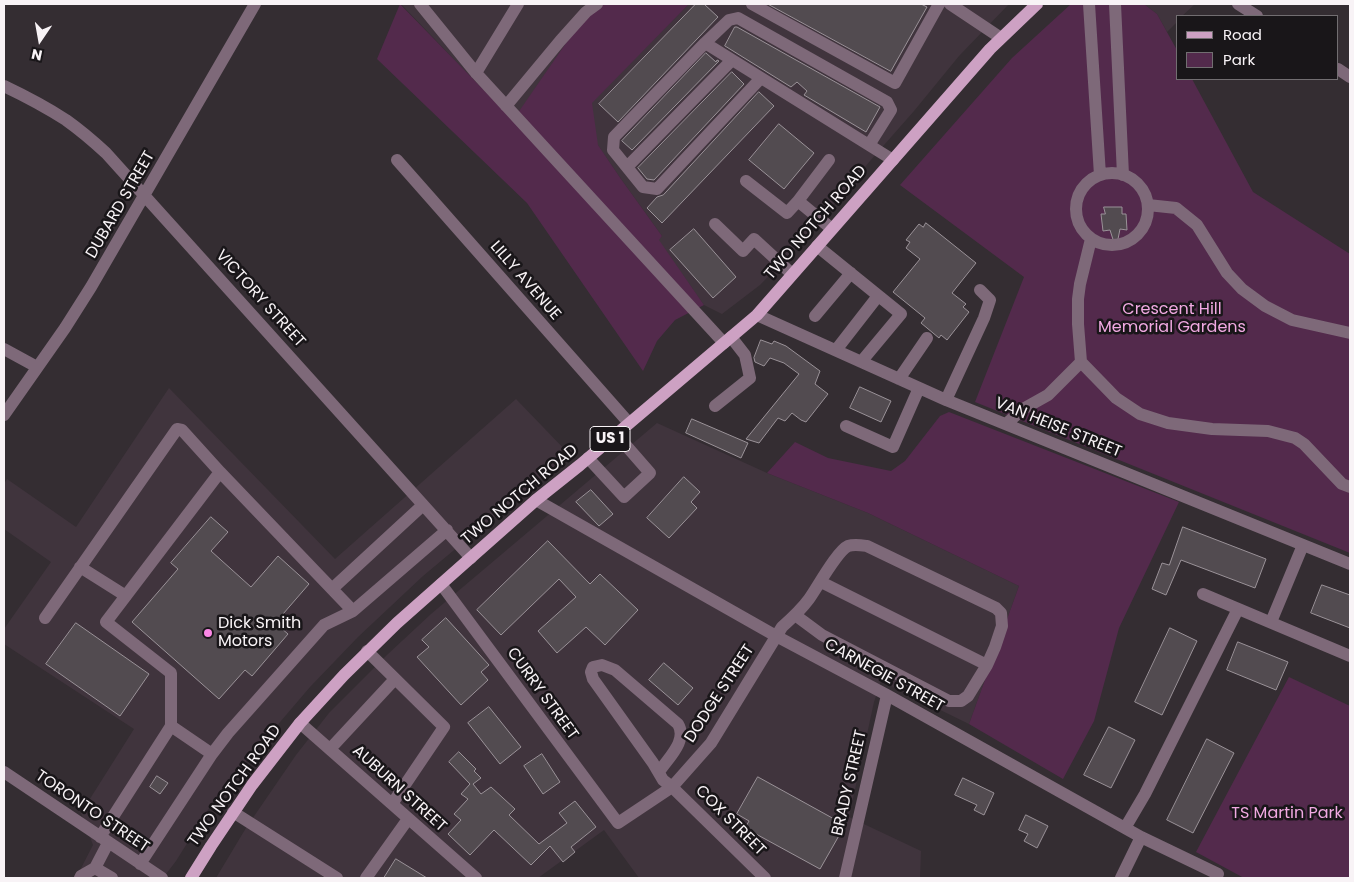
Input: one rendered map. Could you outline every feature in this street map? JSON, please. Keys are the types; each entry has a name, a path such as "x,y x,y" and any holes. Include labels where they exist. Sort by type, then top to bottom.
{"main road":[{"name":"TWO NOTCH ROAD","path":"191,878 257,778 300,724 367,651 536,500 756,315 990,49 1037,4"}],"street":[{"name":"DUBARD STREET","path":"4,415 87,294 255,4"},
{"path":"420,4 476,73 506,106 727,340 745,355 750,378 715,406"},
{"path":"476,73 518,4"},
{"path":"506,106 560,41 586,12 597,4"},
{"path":"752,4 895,83 939,4"},
{"path":"950,4 1001,38"},
{"path":"1089,4 1100,175"},
{"path":"1115,4 1124,174"},
{"path":"1238,4 1255,15"},
{"path":"761,78 657,189 643,187 613,150 614,137 705,43 729,20 738,18 887,102 891,110 868,145"},
{"path":"705,43 893,160"},
{"path":"627,167 732,60"},
{"path":"1339,70 1350,77"},
{"name":"VICTORY STREET","path":"4,86 66,120 106,152 472,558"},
{"name":"LILLY AVENUE","path":"397,160 629,423"},
{"path":"746,181 787,213 829,160"},
{"path":"1110,173 1124,174 1140,185 1146,194 1148,204 1146,221 1132,240 1109,246 1091,239 1080,228 1076,218 1076,202 1083,186 1091,179 1110,173"},
{"path":"798,201 832,228"},
{"path":"1148,204 1176,208 1197,225 1227,273 1242,289 1265,306 1292,320 1350,334"},
{"path":"715,224 743,251 754,239 792,274"},
{"path":"1091,239 1078,299 1081,362 1116,398 1140,414 1168,422 1212,429 1268,431 1295,438 1304,444 1342,484 1350,487"},
{"path":"817,246 901,314 862,362"},
{"path":"815,316 851,273"},
{"path":"946,400 984,318 990,300 980,290"},
{"path":"836,350 878,296"},
{"name":"VAN HEISE STREET","path":"756,315 946,400 1350,564"},
{"path":"899,379 927,338"},
{"path":"4,349 37,367"},
{"path":"1006,424 1023,409 1048,395 1081,362"},
{"path":"846,426 893,447 919,388"},
{"path":"45,618 177,429 182,430 353,611"},
{"path":"588,458 624,497 650,473 616,434"},
{"path":"80,878 95,868 104,840 171,726 171,673 106,622 220,472"},
{"name":"CARNEGIE STREET","path":"536,500 776,636 887,695 1141,837 1216,875"},
{"path":"333,588 424,505"},
{"path":"140,864 212,754 228,733 324,625 353,611 447,530"},
{"name":"DODGE STREET","path":"618,823 672,787 711,743 782,627 808,601 839,554 846,547 856,544 867,546 996,608 1001,614 1002,626 987,665"},
{"path":"1270,622 1302,545"},
{"path":"80,567 126,596"},
{"path":"796,615 822,635 949,702 961,701 968,696 987,665 821,582"},
{"name":"CURRY STREET","path":"441,584 618,823"},
{"path":"1202,594 1350,656"},
{"path":"1126,828 1238,609"},
{"path":"367,651 444,727 392,804"},
{"name":"COX STREET","path":"658,772 679,745 682,737 678,724 616,670 602,665 593,667 591,672 593,679 663,780 766,878"},
{"path":"330,749 395,679"},
{"name":"BRADY STREET","path":"844,878 887,695"},
{"name":"AUBURN STREET","path":"300,724 476,878"},
{"path":"171,726 212,754"},
{"name":"TORONTO STREET","path":"4,772 162,878"},
{"path":"233,812 337,878"},
{"path":"366,878 408,819"},
{"path":"1121,878 1141,837"},
{"path":"95,868 112,878"}],"shaded area":[{"path":"401,4 602,4 577,27 513,121"},
{"path":"689,4 1009,4 959,56 805,239 760,285 722,314 704,305 658,240 662,236 578,116"},
{"path":"1144,4 1195,4 1183,15 1176,15 1176,23 1167,32 1157,14"},
{"path":"169,388 335,559 516,399 569,454 423,576 358,637 310,687 216,797 176,861 163,878 76,878 93,845 81,813 134,729 4,644 4,629 51,562 4,529 4,484 7,479 76,527"},
{"path":"657,423 767,473 868,513 1019,586 969,724 881,681 874,702 849,817 921,851 920,878 639,878 604,830 538,878 216,878 246,828 296,755 329,713 431,614"}],"green space":[{"path":"400,4 513,120 577,27 602,4 689,4 592,103 598,145 662,236 659,240 704,305 675,320 657,341 643,371 527,203 377,59"},
{"name":"Crescent Hill Memorial Gardens","path":"1071,4 1144,4 1157,14 1176,48 1176,80 1193,80 1253,192 1350,254 1350,553 975,402 1024,277 900,185 1012,58"},
{"path":"949,412 1179,502 1119,628 1094,721 1063,779 969,724 1019,586 868,513 767,473 795,442 828,458 891,471 905,461 940,416"},
{"name":"TS Martin Park","path":"1289,677 1350,706 1350,878 1244,878 1196,852"}],"building":[{"path":"696,4 704,4 718,17 618,122 599,104"},
{"path":"768,4 921,4 927,7 891,71"},
{"path":"735,27 880,107 866,132 804,95 807,91 797,82 791,87 725,46"},
{"path":"706,53 716,62 717,60 719,61 632,150 622,141"},
{"path":"732,72 744,84 654,180 647,179 638,168"},
{"path":"759,92 774,106 662,223 647,208 657,197 663,195"},
{"path":"779,124 814,153 784,189 749,160"},
{"path":"1104,207 1122,207 1122,214 1126,214 1127,230 1120,229 1116,249 1110,230 1103,231 1101,214 1105,214"},
{"path":"926,223 976,263 952,293 966,304 963,307 969,312 947,340 941,335 939,338 921,323 925,318 893,292 920,259 906,248 910,242 906,240 919,224 923,227"},
{"path":"694,229 736,277 713,298 670,250"},
{"path":"761,340 772,344 774,341 786,346 820,371 815,384 828,394 806,422 792,413 785,421 778,418 759,443 746,439 799,374 784,363 770,358 764,366 755,362 754,358"},
{"path":"860,387 891,401 881,422 850,408"},
{"path":"692,419 748,443 741,458 686,433"},
{"path":"684,477 700,492 691,502 697,508 669,538 647,518"},
{"path":"591,490 613,514 599,526 576,502"},
{"path":"211,517 228,532 211,551 251,587 278,556 309,584 283,614 289,619 281,628 288,634 252,676 245,670 219,699 132,622 178,569 171,563"},
{"path":"1183,527 1266,559 1255,588 1181,560 1166,595 1152,589 1162,563 1169,565"},
{"path":"548,541 590,584 600,574 638,610 605,645 586,627 557,653 538,631 576,597 559,579 501,635 477,610"},
{"path":"1322,585 1350,595 1350,628 1311,613"},
{"path":"446,618 489,665 481,672 488,680 461,705 417,657 429,647 422,640"},
{"path":"76,623 149,674 120,716 46,664"},
{"path":"1170,628 1197,641 1162,715 1135,702"},
{"path":"1238,642 1288,662 1276,690 1227,670"},
{"path":"664,663 693,688 678,705 649,680"},
{"path":"489,707 521,747 500,764 468,723"},
{"path":"1109,727 1135,740 1111,788 1084,775"},
{"path":"1207,739 1234,753 1193,833 1167,820"},
{"path":"459,752 476,769 474,771 481,778 473,784 481,794 491,787 515,809 509,815 539,844 567,823 559,813 575,801 596,827 571,847 575,852 563,862 550,846 531,865 494,830 470,855 448,834 461,820 454,814 468,799 461,794 470,784 449,762"},
{"path":"542,754 560,782 543,794 524,766"},
{"path":"157,776 168,783 160,794 150,787"},
{"path":"758,777 845,825 820,869 745,828 749,821 737,814"},
{"path":"963,778 994,793 984,815 974,810 977,805 955,795"},
{"path":"1026,815 1048,826 1037,848 1024,841 1028,834 1019,830"},
{"path":"396,859 427,878 384,878"}],"place":[{"name":"Dick Smith Motors","path":"208,633"}]}
